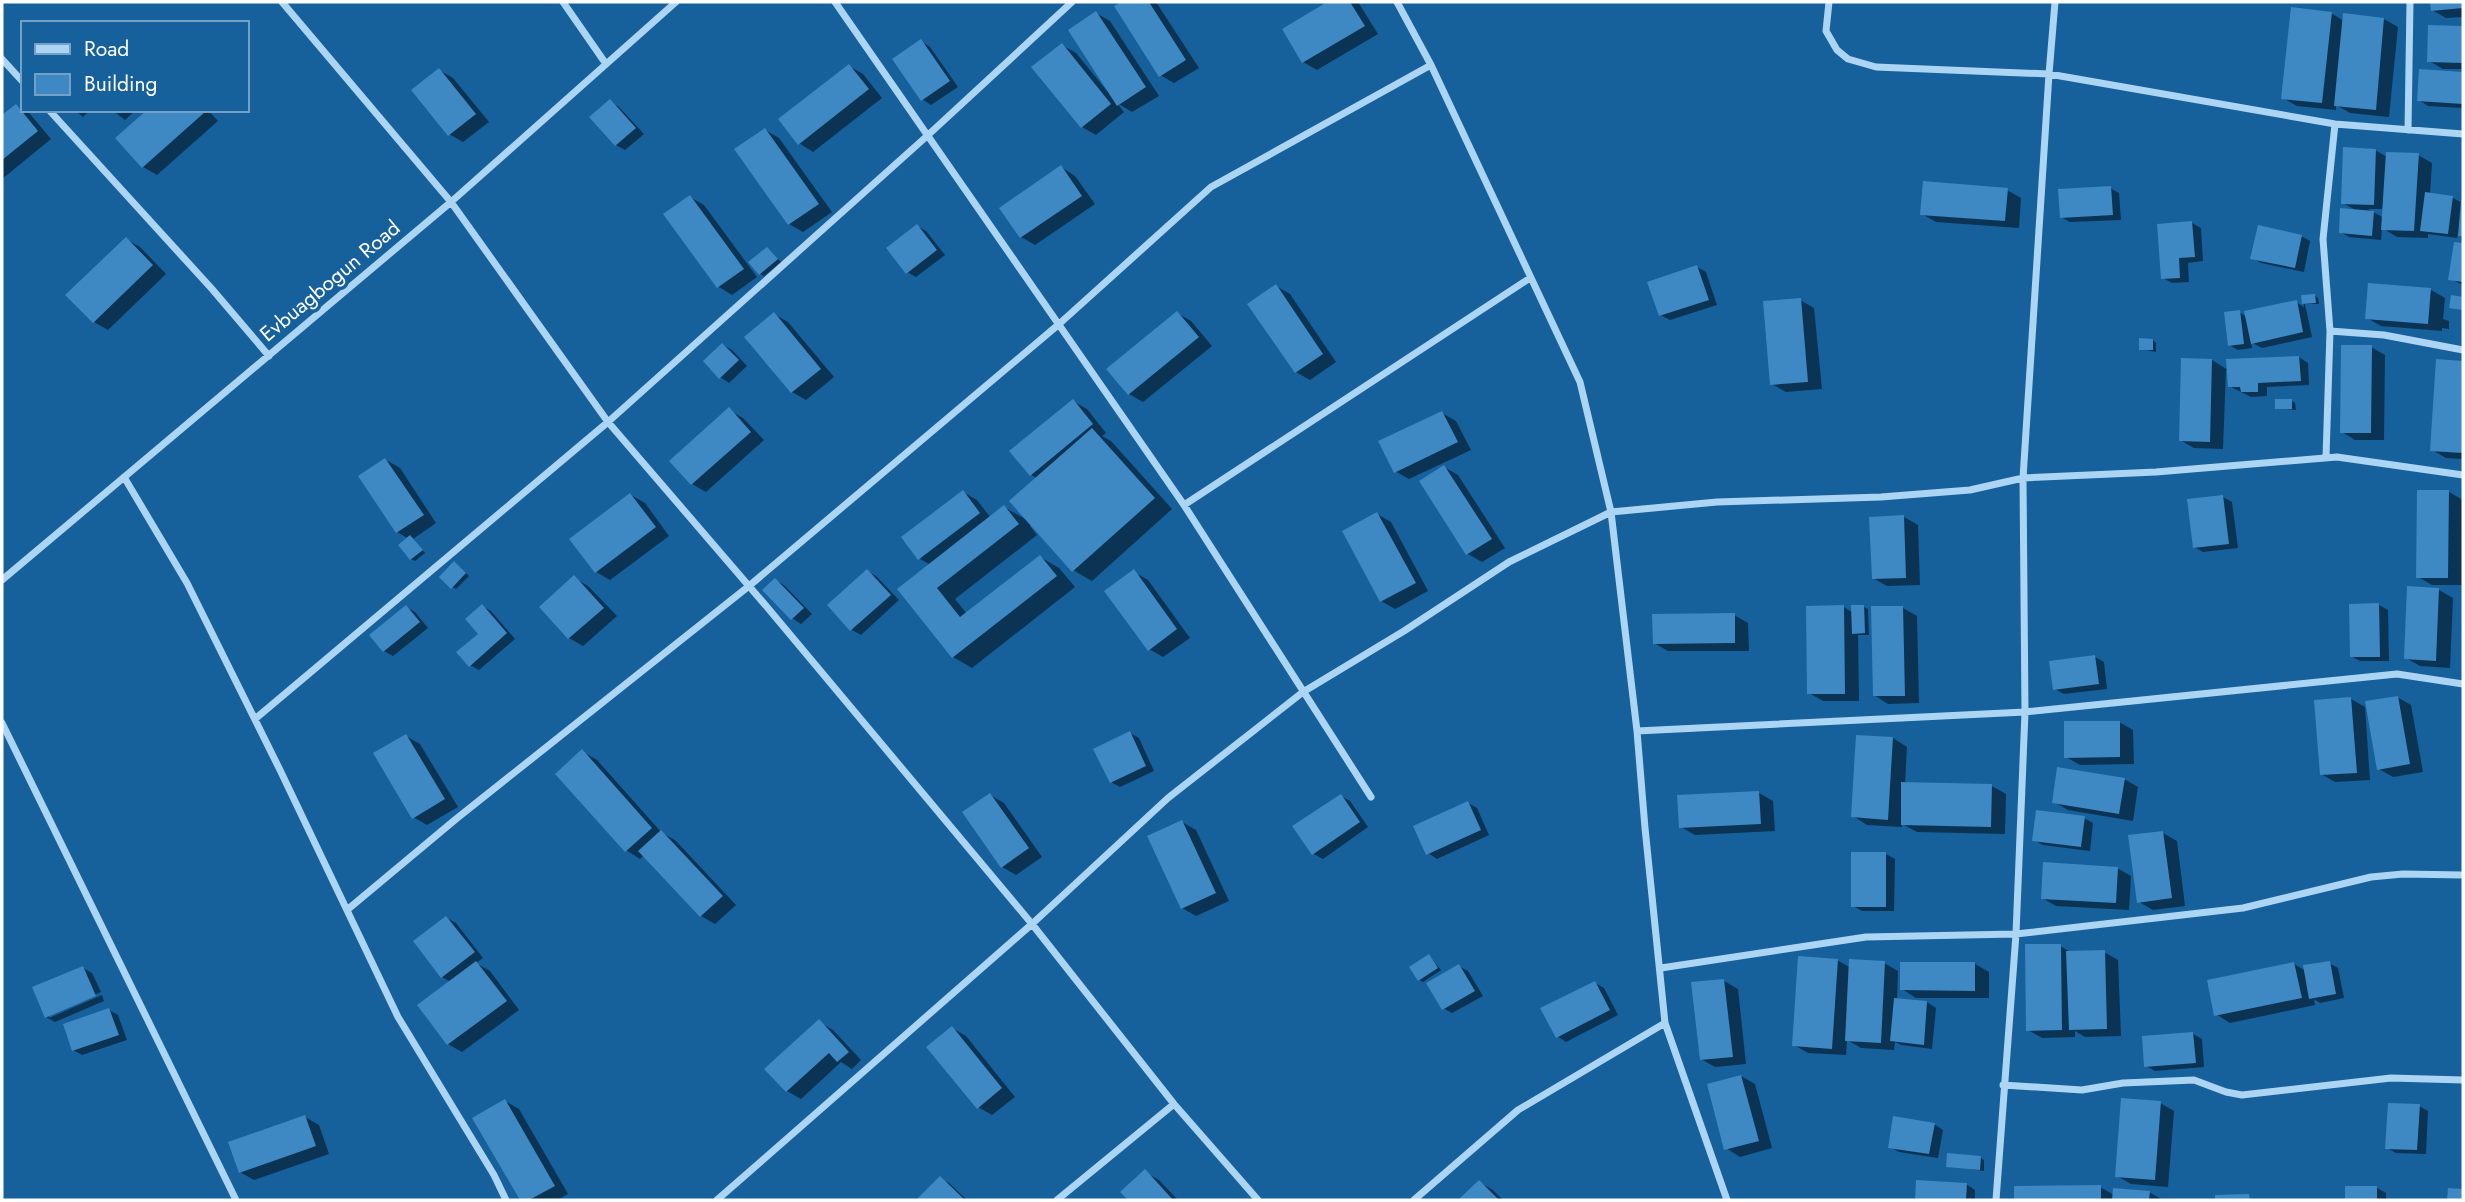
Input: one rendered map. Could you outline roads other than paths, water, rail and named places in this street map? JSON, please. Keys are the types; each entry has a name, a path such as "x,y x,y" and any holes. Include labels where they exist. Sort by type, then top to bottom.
{"street":[{"path":"282,2 452,202 608,422 1032,924 1174,1104 1258,1200"},
{"path":"562,2 606,64"},
{"name":"Evbuagbogun Road","path":"2,580 452,202 676,2"},
{"path":"835,2 1184,505 1371,797"},
{"path":"255,719 608,422 1072,2"},
{"path":"1397,2 1431,65 1580,382 1611,512 1637,730 1665,1023 1727,1200"},
{"path":"1829,2 1826,31 1836,50 1848,59 1876,67 2049,74 2336,124 2463,134"},
{"path":"1996,1200 2016,934 2025,712 2024,478 2055,2"},
{"path":"2408,130 2410,2"},
{"path":"2,59 21,80"},
{"path":"347,911 456,819 749,586 1058,324 1211,187 1431,65"},
{"path":"51,112 212,289 268,356"},
{"path":"2326,457 2330,331 2323,239 2336,124"},
{"path":"1184,505 1530,278"},
{"path":"2330,331 2384,335 2463,350"},
{"path":"717,1200 1032,924 1168,798 1303,692 1404,631 1509,562 1611,512 1717,502 1881,497 1970,490 2024,478 2156,472 2326,457 2463,475"},
{"path":"124,477 187,583 398,1017 494,1175 506,1200"},
{"path":"1637,730 2025,712 2397,674 2463,684"},
{"path":"2,723 236,1200"},
{"path":"1661,968 1866,937 2016,934 2243,908 2371,877 2403,874 2463,875"},
{"path":"1414,1200 1518,1110 1665,1023"},
{"path":"2003,1085 2082,1090 2123,1083 2194,1080 2226,1093 2242,1095 2391,1079 2463,1080"},
{"path":"1056,1200 1174,1104"}]}
